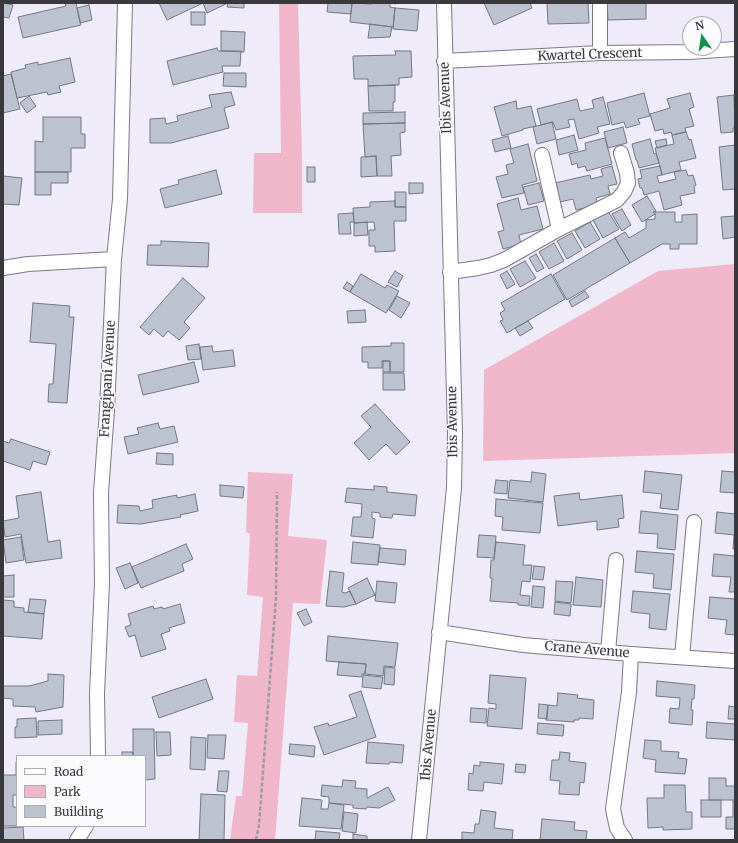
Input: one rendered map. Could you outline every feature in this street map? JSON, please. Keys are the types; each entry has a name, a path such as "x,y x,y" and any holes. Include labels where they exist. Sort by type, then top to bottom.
{"street":[{"name":"Frangipani Avenue","path":"98,755 97,693 102,583 101,493 107,410 114,259 120,199 125,3"},
{"name":"Ibis Avenue","path":"419,840 454,488 455,434 448,148 444,60 444,3"},
{"path":"600,3 600,53"},
{"name":"Kwartel Crescent","path":"444,60 600,53 689,52 735,49"},
{"path":"450,272 478,268 504,260 559,229 617,200 624,192 628,183 627,173 621,153"},
{"path":"542,155 559,229"},
{"path":"3,268 28,264 114,259"},
{"path":"682,657 694,522"},
{"path":"608,652 616,560"},
{"name":"Crane Avenue","path":"439,632 523,645 735,661"},
{"path":"625,840 617,828 613,809 629,692 631,654"},
{"path":"77,840 85,827"}],"path":[{"path":"256,840 276,598 277,492"}],"green space":[{"path":"279,3 298,3 302,213 253,213 254,153 281,153"},
{"path":"735,264 735,453 483,461 484,370 658,271"},
{"path":"248,472 293,474 288,536 327,540 320,604 293,603 275,840 230,840 236,796 242,796 248,723 234,722 237,675 257,676 263,597 247,595 250,534 246,532"}],"building":[{"path":"3,3 13,5 9,18 3,17"},
{"path":"65,3 76,3 81,25 23,38 18,17 66,6"},
{"path":"159,3 203,3 167,20"},
{"path":"203,3 228,3 207,13"},
{"path":"228,3 244,3 244,8 227,7"},
{"path":"328,3 352,3 351,14 327,12"},
{"path":"352,3 390,3 390,7 395,8 393,27 350,22"},
{"path":"484,3 530,3 532,8 494,25"},
{"path":"547,3 588,3 589,23 548,24"},
{"path":"607,3 646,3 646,19 608,20"},
{"path":"89,5 92,20 80,23 77,8"},
{"path":"395,8 419,10 417,31 393,29"},
{"path":"191,12 205,12 205,25 191,25"},
{"path":"370,24 392,27 390,37 368,38"},
{"path":"221,31 245,32 244,52 221,51"},
{"path":"217,48 218,51 241,51 240,66 222,66 223,72 173,85 167,61"},
{"path":"395,51 411,51 412,77 399,78 399,85 368,86 368,79 354,79 353,56 396,55"},
{"path":"70,58 75,82 59,86 61,92 48,95 47,92 17,98 11,72 26,68 25,65 38,62 38,65"},
{"path":"224,73 246,73 246,87 223,86"},
{"path":"11,74 20,109 3,113 3,76"},
{"path":"395,85 395,102 393,102 393,111 369,111 368,86"},
{"path":"231,92 235,105 224,108 229,128 171,143 150,143 150,119 165,118 166,124 178,121 177,116 212,107 209,95"},
{"path":"644,93 650,116 638,119 640,124 626,128 624,122 612,125 607,103"},
{"path":"690,93 694,107 689,109 694,126 685,128 686,132 672,135 671,132 664,134 663,129 655,131 650,114 670,108 667,99"},
{"path":"734,95 735,128 733,128 733,132 721,133 717,97"},
{"path":"29,96 36,106 27,113 20,103"},
{"path":"603,97 610,124 597,127 599,133 579,139 574,119 568,120 570,127 556,130 553,122 541,125 537,109 577,99 580,111 594,108 592,100"},
{"path":"516,101 517,109 531,106 536,126 502,136 494,107"},
{"path":"405,112 405,123 363,124 363,113"},
{"path":"43,117 81,117 81,134 85,134 85,148 71,148 71,172 35,172 35,141 43,142"},
{"path":"552,122 556,139 537,144 533,127"},
{"path":"405,123 405,132 400,133 401,155 391,156 392,176 377,176 376,156 365,157 363,124"},
{"path":"623,127 627,143 608,148 604,132"},
{"path":"686,132 689,140 691,139 696,158 679,162 681,170 662,175 655,148 674,144 672,135"},
{"path":"574,135 578,150 559,155 556,140"},
{"path":"508,136 511,148 495,152 492,140"},
{"path":"605,138 612,164 587,171 585,166 578,168 577,163 572,165 569,154 586,150 585,143"},
{"path":"650,139 654,154 656,153 659,163 639,168 632,144"},
{"path":"666,139 667,145 657,148 655,141"},
{"path":"528,144 537,181 522,185 524,193 502,198 496,177 508,174 506,165 514,163 510,149"},
{"path":"735,145 735,189 723,190 719,147"},
{"path":"376,156 377,176 361,177 361,157"},
{"path":"612,166 617,184 608,186 610,194 596,198 598,205 576,210 573,199 560,202 555,183 590,175 591,179 603,176 601,169"},
{"path":"660,166 662,175 657,176 659,183 676,179 674,172 686,170 688,176 693,175 696,185 694,186 695,193 680,196 682,205 664,210 659,191 644,195 642,188 640,188 638,179 642,178 640,170"},
{"path":"307,167 315,167 315,182 307,182"},
{"path":"216,170 222,194 165,208 160,189 179,184 178,180"},
{"path":"35,172 68,172 68,183 51,183 51,195 35,195"},
{"path":"3,176 22,178 19,205 3,204"},
{"path":"409,183 423,183 423,193 409,194"},
{"path":"539,183 544,201 528,205 523,187"},
{"path":"395,192 406,192 406,207 395,207"},
{"path":"647,196 656,211 653,212 655,214 642,222 632,205"},
{"path":"518,198 521,210 537,206 543,229 519,235 521,244 503,249 498,232 504,230 497,204"},
{"path":"395,201 395,207 406,207 406,221 394,221 395,251 375,252 375,246 369,246 369,230 375,230 374,222 354,223 353,208 370,207 370,202"},
{"path":"622,209 631,225 622,231 612,214"},
{"path":"608,211 619,229 603,238 593,220"},
{"path":"655,212 675,212 675,222 682,222 682,215 697,214 697,244 679,244 679,249 670,249 670,244 662,244 630,263 615,238 625,232 629,238 646,228 646,220 655,219"},
{"path":"353,213 354,222 350,222 351,234 339,234 338,214"},
{"path":"735,216 735,237 723,239 721,217"},
{"path":"367,222 368,235 354,236 354,223"},
{"path":"590,222 600,239 585,248 575,231"},
{"path":"572,233 582,250 567,259 557,241"},
{"path":"615,238 630,263 567,300 553,275"},
{"path":"161,241 209,243 208,267 147,265 148,245 161,245"},
{"path":"554,243 564,261 549,269 539,252"},
{"path":"536,254 544,268 537,272 529,258"},
{"path":"525,261 536,278 520,287 510,269"},
{"path":"395,271 403,276 397,287 388,282"},
{"path":"507,271 515,284 507,289 500,275"},
{"path":"361,274 385,288 387,285 399,291 386,313 350,292"},
{"path":"551,274 565,299 507,333 500,321 503,320 500,313 505,310 501,303"},
{"path":"183,278 205,298 184,322 190,328 179,340 168,331 163,337 154,329 149,335 140,327"},
{"path":"347,282 353,286 350,292 343,288"},
{"path":"585,291 589,297 572,307 569,301"},
{"path":"397,296 410,303 401,318 389,310"},
{"path":"33,303 70,306 69,317 74,317 67,403 48,402 49,384 53,384 56,344 30,342"},
{"path":"365,310 366,322 348,323 347,311"},
{"path":"528,321 533,328 520,336 515,328"},
{"path":"391,343 404,343 404,372 390,372 390,361 382,361 382,368 368,368 368,362 362,362 362,347 391,346"},
{"path":"199,344 201,359 188,360 186,346"},
{"path":"212,346 213,352 233,350 235,366 203,370 200,347"},
{"path":"383,361 390,361 390,372 383,372"},
{"path":"194,362 199,382 143,395 138,375"},
{"path":"383,373 404,373 405,390 383,390"},
{"path":"375,404 410,442 396,455 386,444 369,460 354,443 371,427 361,416"},
{"path":"158,423 160,429 174,426 178,442 128,454 124,437 139,434 137,428"},
{"path":"11,439 50,452 46,465 33,461 30,470 3,461 3,441 9,443"},
{"path":"157,453 173,454 173,465 156,464"},
{"path":"645,471 682,475 678,510 660,508 662,494 643,492"},
{"path":"722,471 735,472 735,493 720,492"},
{"path":"532,472 546,474 543,502 508,498 510,480 531,482"},
{"path":"496,480 508,481 507,494 494,493"},
{"path":"220,485 244,487 243,498 220,496"},
{"path":"374,486 387,487 387,492 417,495 415,516 393,514 392,518 380,517 380,513 372,512 372,518 375,519 373,538 351,536 353,517 361,517 362,504 345,502 347,488 374,490"},
{"path":"41,492 48,542 60,540 62,558 26,563 21,534 5,537 3,521 19,518 16,496"},
{"path":"579,493 580,500 622,495 624,518 618,519 619,527 597,530 597,521 558,526 554,496"},
{"path":"195,494 198,511 180,515 181,517 141,524 117,523 118,505 139,506 140,511 153,508 152,500 177,495 177,498"},
{"path":"496,499 543,503 540,533 502,530 503,517 495,516"},
{"path":"641,511 678,515 675,550 657,548 658,534 639,533"},
{"path":"717,512 735,514 735,549 733,549 734,535 715,533"},
{"path":"479,535 496,536 494,558 477,557"},
{"path":"21,537 24,560 6,563 3,540"},
{"path":"353,542 380,545 378,565 351,563"},
{"path":"496,542 525,545 523,565 532,565 530,582 522,581 520,595 530,596 529,606 518,605 518,603 490,601 492,578 490,578 491,560 494,560"},
{"path":"186,544 193,559 182,564 184,571 141,588 132,567"},
{"path":"380,548 406,550 405,565 378,562"},
{"path":"637,551 674,554 671,590 653,588 654,574 635,572"},
{"path":"714,554 735,556 735,592 729,592 731,577 712,576"},
{"path":"130,563 138,583 125,589 116,568"},
{"path":"534,566 545,567 543,580 532,579"},
{"path":"330,571 344,573 342,592 345,593 350,591 356,604 344,607 326,606"},
{"path":"14,575 14,597 3,597 3,576"},
{"path":"576,577 603,580 601,607 573,605"},
{"path":"367,578 375,595 356,604 348,588"},
{"path":"377,581 397,583 395,603 375,601"},
{"path":"556,581 573,582 571,603 555,601"},
{"path":"533,586 545,587 543,608 531,607"},
{"path":"633,591 670,594 666,630 649,628 650,614 631,612"},
{"path":"710,597 735,599 735,635 725,634 727,620 708,618"},
{"path":"30,599 46,600 44,614 28,612"},
{"path":"3,600 14,601 14,607 24,608 24,612 44,614 42,639 3,636"},
{"path":"555,602 571,604 570,616 554,614"},
{"path":"180,604 185,623 169,628 170,631 161,634 166,649 141,657 135,635 129,637 125,627 131,625 128,614 153,606 154,609 162,607 163,609"},
{"path":"306,609 312,622 304,626 297,613"},
{"path":"328,636 398,643 395,667 384,666 383,676 365,674 366,664 326,661"},
{"path":"339,662 366,664 365,674 362,674 362,677 337,675"},
{"path":"385,667 395,668 394,685 384,684"},
{"path":"48,674 64,675 63,707 36,712 35,707 13,706 13,699 3,698 3,686 29,686 48,681"},
{"path":"363,675 383,677 381,689 362,687"},
{"path":"490,675 526,678 522,729 487,726 489,708 496,709 496,704 488,703"},
{"path":"206,679 213,699 159,718 152,697"},
{"path":"657,681 695,685 694,699 692,699 691,710 693,710 692,725 669,723 670,708 679,709 680,698 656,696"},
{"path":"361,691 376,737 324,755 314,727 328,723 329,726 357,717 349,695"},
{"path":"558,693 578,695 577,698 594,700 593,719 579,718 579,720 574,720 574,722 546,720 548,705 557,706"},
{"path":"539,704 548,705 547,719 538,718"},
{"path":"729,706 735,707 735,719 728,719"},
{"path":"471,708 487,709 486,723 470,722"},
{"path":"36,718 37,737 15,738 17,719"},
{"path":"62,720 62,734 38,735 38,721"},
{"path":"707,722 735,724 735,740 706,738"},
{"path":"538,723 564,725 563,736 537,734"},
{"path":"133,729 154,729 155,779 146,780 146,755 133,755"},
{"path":"156,732 170,732 171,755 157,756"},
{"path":"208,735 226,735 224,759 207,758"},
{"path":"191,737 206,738 205,770 190,769"},
{"path":"645,740 661,741 661,751 679,752 678,758 687,759 685,774 655,772 656,760 643,758"},
{"path":"368,742 404,745 402,763 366,763"},
{"path":"290,744 315,746 314,757 289,754"},
{"path":"122,752 133,752 133,755 122,755"},
{"path":"560,752 570,753 569,761 586,763 584,783 580,782 579,795 559,794 560,781 550,780 552,760 559,760"},
{"path":"480,762 504,764 502,784 484,782 483,791 468,790 469,773 473,774 474,765 480,766"},
{"path":"516,764 526,765 525,773 515,772"},
{"path":"219,771 229,771 227,792 217,791"},
{"path":"3,775 16,775 16,795 13,795 13,807 16,807 16,826 3,826"},
{"path":"709,778 726,778 726,786 735,786 735,800 709,800"},
{"path":"343,780 356,781 355,788 367,789 367,798 388,787 395,800 379,808 367,807 366,809 353,808 353,805 329,803 329,797 321,796 322,785 342,787"},
{"path":"664,785 685,785 686,812 692,812 692,829 663,830 663,827 648,828 647,798 664,798"},
{"path":"201,794 225,795 224,840 199,840"},
{"path":"302,798 322,800 321,809 328,809 329,803 344,805 341,829 299,826"},
{"path":"701,800 721,800 721,817 701,817"},
{"path":"733,801 735,801 735,829 726,829 726,817 733,817"},
{"path":"481,810 496,812 494,828 513,830 512,840 462,840 462,832 474,833 475,824 479,824"},
{"path":"344,812 358,814 356,833 342,831"},
{"path":"542,819 575,822 574,830 587,831 586,840 540,840"},
{"path":"23,827 24,840 3,840 3,828"},
{"path":"316,831 340,833 339,840 315,840"},
{"path":"353,834 367,836 367,840 353,840"}]}
